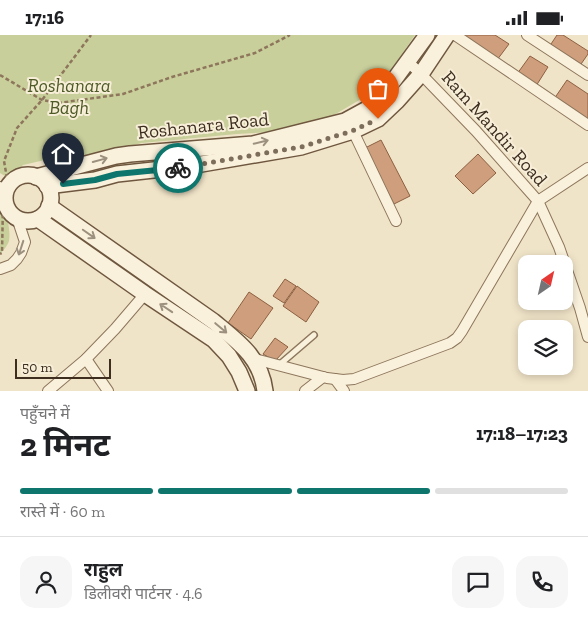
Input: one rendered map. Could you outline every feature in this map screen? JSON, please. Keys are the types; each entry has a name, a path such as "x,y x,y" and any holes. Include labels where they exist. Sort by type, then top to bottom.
{"street":[{"name":"Roshanara Road","path":"42,182 116,156 253,144 345,121 367,109 383,95 426,35"},
{"name":"Roshanara Road","path":"42,182 95,180 117,174 190,166 301,147 352,131 378,119 397,101 421,74 447,35"},
{"path":"455,35 588,125"},
{"path":"527,35 588,75"},
{"name":"Ram Mandir Road","path":"408,62 476,131 538,201 559,247 588,337"},
{"path":"352,131 396,221"},
{"path":"255,359 323,377 354,379 450,343 457,338 467,324 538,201 588,168"},
{"path":"25,176 42,182 50,196 49,206 46,212 38,219 25,221 17,218 9,211 6,204 5,190 18,178 25,176"},
{"path":"49,206 213,321 255,359 265,391"},
{"path":"0,269 10,265 17,259 25,242 17,218"},
{"path":"38,219 214,340 229,356 247,391"},
{"path":"48,391 86,359 145,294"},
{"path":"86,359 108,391"},
{"path":"305,391 323,377"},
{"path":"335,379 344,391"}],"lane":[{"path":"279,365 314,335"}],"path":[{"path":"0,254 2,253 3,205 8,178 4,161 18,128 42,100 90,35"},
{"path":"0,75 42,100 59,103 123,94 172,77 255,53 290,35"}],"green space":[{"name":"Roshanara Bagh","path":"0,35 415,35 378,89 334,115 275,132 142,143 77,159 58,157 23,165 8,178 0,173"},
{"path":"0,200 8,220 9,241 0,254"}],"building":[{"path":"465,35 495,35 509,44 497,60 464,38"},
{"path":"557,35 563,35 588,51 579,67 549,47"},
{"path":"530,56 548,67 536,86 517,74"},
{"path":"567,80 588,94 588,122 554,99"},
{"path":"381,140 410,196 394,204 365,148"},
{"path":"478,154 496,173 473,194 455,176"},
{"path":"285,279 296,286 284,303 273,296"},
{"path":"297,286 319,302 306,322 283,306"},
{"path":"249,292 273,308 251,339 228,323"},
{"path":"275,338 288,347 275,361 263,354"}],"way so far":[{"path":"178,168 301,147 352,131 378,119"}],"route":[{"path":"63,184 95,180 117,174 178,168"}]}
